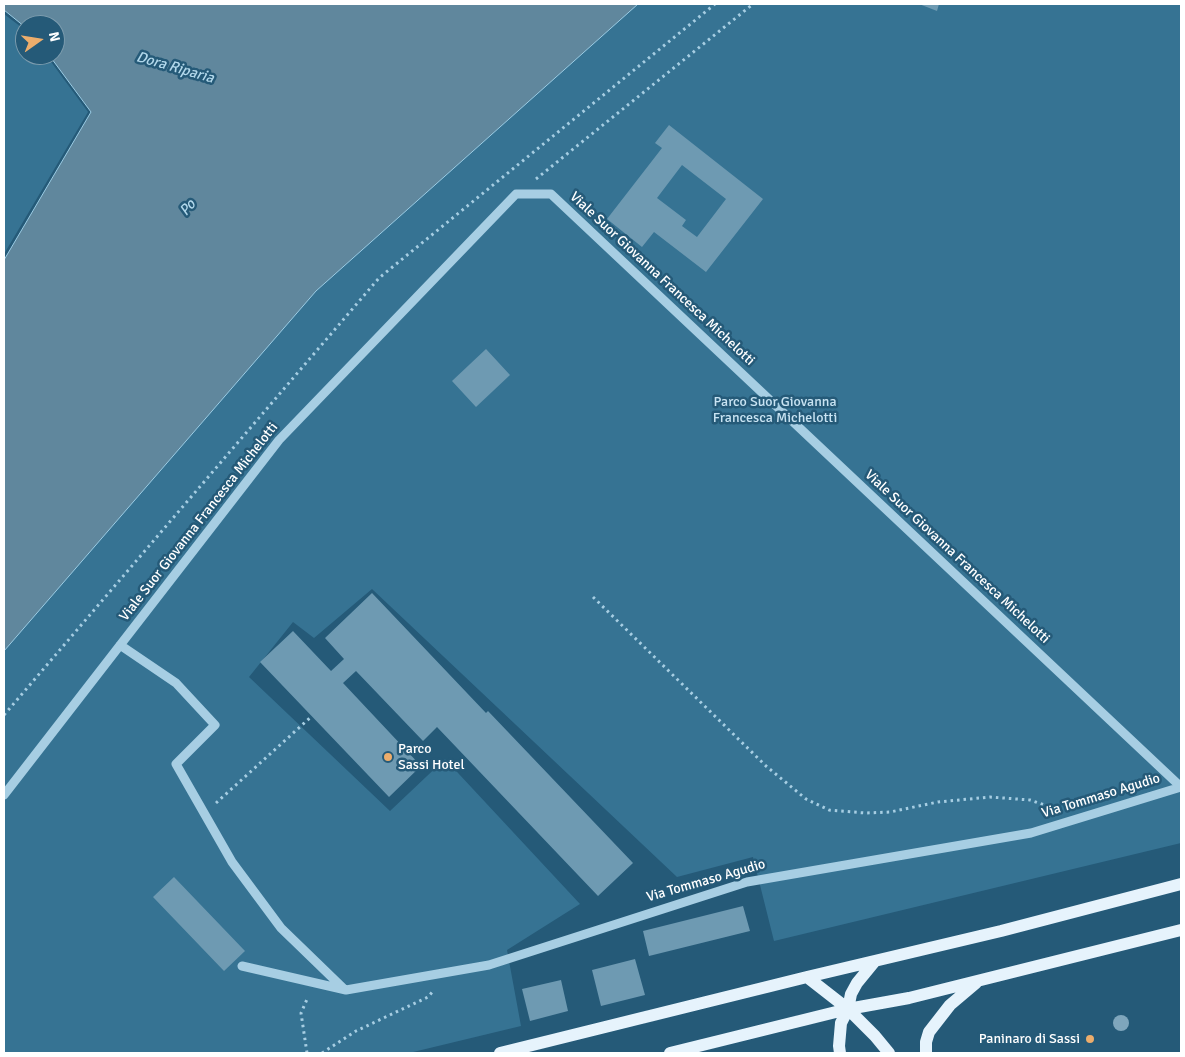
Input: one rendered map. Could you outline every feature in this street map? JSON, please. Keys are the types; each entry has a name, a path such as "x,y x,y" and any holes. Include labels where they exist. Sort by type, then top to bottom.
{"main road":[{"path":"500,1053 1001,931 1181,884"},
{"path":"672,1053 848,1010 980,981 1181,930"},
{"path":"840,1053 841,1023 848,1010 851,994 857,983 875,961"},
{"path":"807,977 848,1010 875,1036 889,1053"},
{"path":"926,1053 926,1042 929,1032 950,1005 980,981"},
{"path":"672,1053 688,1053"}],"street":[{"name":"Viale Suor Giovanna Francesca Michelotti","path":"4,795 279,440 516,194 551,194 1181,787"},
{"path":"120,645 176,683 215,725 176,764 232,862 281,928 346,990"},
{"name":"Via Tommaso Agudio","path":"242,966 346,990 490,965 747,882 1032,833 1181,787"}],"path":[{"name":"Viale Suor Giovanna Francesca Michelotti","path":"4,715 379,278 715,4"},
{"path":"516,194 546,172 753,4"},
{"path":"593,597 766,766 806,800 829,810 865,813 890,812 938,802 990,797 1030,800 1083,817"},
{"path":"205,814 312,716"},
{"path":"322,1053 356,1031 428,997 451,972"},
{"path":"307,1053 301,1013 308,998 308,981"}],"green space":[{"name":"Parco Suor Giovanna Francesca Michelotti","path":"590,4 1181,4 1181,843 774,941 753,857 677,877 372,589 314,638 293,622 249,677 390,811 445,759 580,904 507,950 521,1026 409,1053 4,1053 4,604"},
{"path":"4,14 15,22 15,65 53,65 88,112 4,254"}],"water":[{"path":"4,4 638,4 316,291 4,651 4,260 91,112 56,65 65,65 65,15 15,15 15,19 4,10"}],"building":[{"path":"919,4 939,4 937,11"},
{"path":"669,125 763,199 706,272 654,232 642,247 607,219 662,148 655,143","holes":["682,165 726,199 697,237 682,226 686,220 657,198"]},
{"path":"486,349 510,375 476,407 452,381"},
{"path":"372,593 633,863 598,896 437,727 423,741 356,671 343,683 421,766 389,797 260,662 293,631 331,671 344,659 325,638"},
{"path":"174,877 245,951 224,971 153,897"},
{"path":"743,906 750,931 649,956 643,931"},
{"path":"635,959 645,995 601,1006 592,970"},
{"path":"561,980 568,1011 530,1021 522,989"}],"place":[{"name":"Parco Sassi Hotel","path":"388,757"},
{"name":"Paninaro di Sassi","path":"1090,1039"}],"water label":[{"name":"Dora Riparia","path":"175,68"},
{"name":"Po","path":"188,208"}]}
